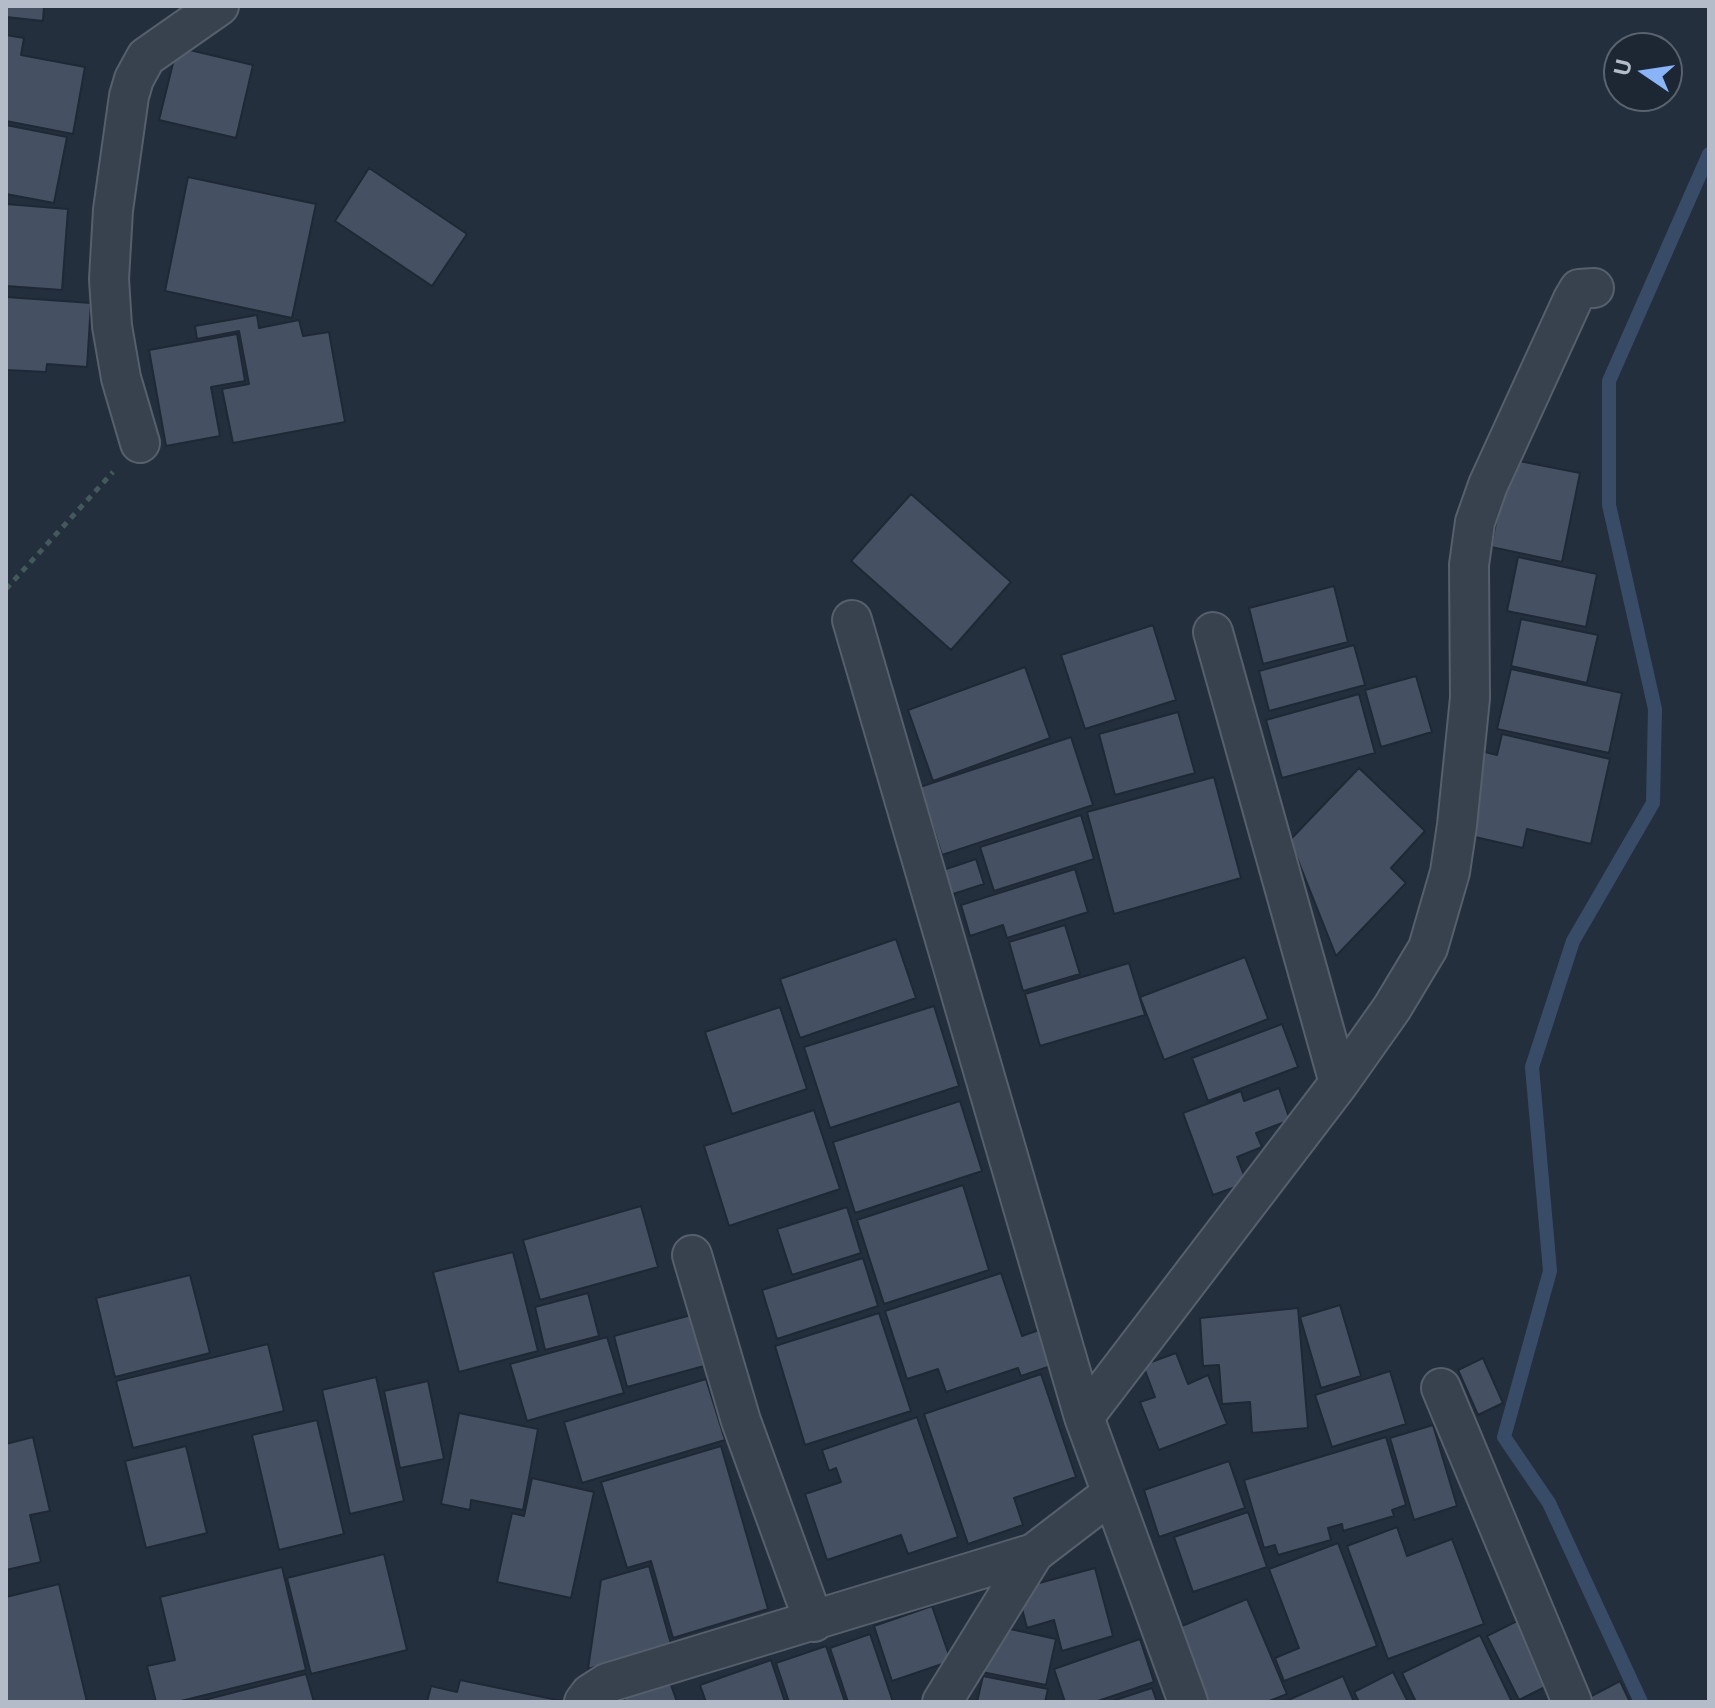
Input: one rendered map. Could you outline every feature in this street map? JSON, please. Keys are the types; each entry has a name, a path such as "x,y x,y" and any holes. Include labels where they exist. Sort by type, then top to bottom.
{"street":[{"path":"140,443 121,378 112,326 109,279 111,233 129,96 146,57 219,6"},
{"path":"1084,1417 1339,1083 1392,1008 1428,948 1450,872 1457,825 1470,698 1469,565 1475,522 1488,485 1573,299 1579,289 1594,288"},
{"path":"852,620 1084,1417 1188,1702"},
{"path":"1213,632 1339,1083"},
{"path":"692,1255 741,1421 814,1622"},
{"path":"1441,1388 1572,1702"},
{"path":"584,1702 607,1683 1034,1553 1111,1494"},
{"path":"942,1702 1034,1553"}],"path":[{"path":"6,589 140,443"}],"building":[{"path":"6,6 44,6 43,21 6,17"},
{"path":"6,35 24,38 21,55 85,67 73,134 6,121"},
{"path":"177,47 253,65 236,138 159,120"},
{"path":"6,125 67,137 54,203 6,194"},
{"path":"369,168 467,234 432,286 335,221"},
{"path":"188,177 316,204 292,318 165,291"},
{"path":"6,204 68,209 62,290 6,286"},
{"path":"6,297 91,303 87,367 47,364 46,372 6,370"},
{"path":"257,315 259,328 299,320 303,336 329,332 345,422 233,443 222,389 249,384 239,331 197,339 195,326"},
{"path":"237,334 245,381 211,387 220,436 166,446 149,350"},
{"path":"1509,459 1580,473 1562,562 1491,547"},
{"path":"911,494 1011,582 951,650 851,561"},
{"path":"1518,557 1597,574 1586,627 1507,611"},
{"path":"1334,586 1348,642 1263,664 1249,608"},
{"path":"1521,619 1598,635 1587,683 1511,666"},
{"path":"1153,625 1176,700 1085,729 1061,655"},
{"path":"1354,645 1365,685 1269,711 1259,671"},
{"path":"1025,667 1050,738 933,781 908,710"},
{"path":"1511,669 1622,693 1609,753 1497,729"},
{"path":"1416,676 1432,732 1381,747 1365,690"},
{"path":"1359,694 1375,753 1282,778 1266,720"},
{"path":"1178,712 1195,773 1115,795 1099,734"},
{"path":"1502,734 1610,759 1591,844 1527,829 1523,848 1462,834 1481,751 1497,755"},
{"path":"1071,737 1093,805 942,855 920,787"},
{"path":"1359,768 1425,831 1391,868 1406,883 1336,956 1290,840"},
{"path":"1214,777 1241,878 1114,914 1087,812"},
{"path":"1081,815 1094,859 994,891 980,847"},
{"path":"976,859 984,884 950,895 943,870"},
{"path":"1075,869 1088,912 1007,938 1003,925 970,936 961,905"},
{"path":"1065,925 1080,974 1023,991 1009,942"},
{"path":"896,939 916,998 800,1038 780,979"},
{"path":"1245,957 1268,1019 1164,1060 1140,997"},
{"path":"1129,963 1145,1015 1040,1046 1025,994"},
{"path":"934,1006 959,1086 830,1128 804,1047"},
{"path":"780,1007 807,1089 732,1114 705,1032"},
{"path":"1282,1024 1298,1067 1208,1101 1192,1058"},
{"path":"1279,1088 1290,1120 1256,1133 1262,1147 1237,1157 1247,1183 1213,1195 1183,1113 1241,1091 1244,1101"},
{"path":"960,1101 982,1171 855,1213 833,1142"},
{"path":"814,1110 840,1189 729,1226 704,1146"},
{"path":"963,1185 989,1270 884,1304 857,1220"},
{"path":"641,1206 658,1267 540,1300 523,1240"},
{"path":"847,1207 861,1253 792,1275 777,1229"},
{"path":"513,1252 538,1351 459,1372 433,1272"},
{"path":"863,1258 878,1306 777,1339 762,1290"},
{"path":"1001,1273 1022,1336 1039,1330 1051,1366 1021,1376 1018,1368 946,1392 938,1369 907,1379 885,1311"},
{"path":"190,1275 210,1353 115,1377 96,1298"},
{"path":"588,1293 599,1336 545,1350 535,1307"},
{"path":"1340,1305 1361,1376 1321,1388 1300,1317"},
{"path":"1298,1308 1308,1428 1252,1433 1250,1402 1222,1404 1219,1365 1203,1366 1200,1318"},
{"path":"879,1313 911,1411 805,1445 775,1346"},
{"path":"691,1315 704,1366 627,1387 614,1336"},
{"path":"607,1337 624,1393 527,1421 510,1364"},
{"path":"268,1344 284,1411 133,1448 116,1381"},
{"path":"1176,1353 1188,1384 1208,1375 1227,1424 1159,1450 1140,1402 1155,1397 1143,1365"},
{"path":"1483,1358 1503,1403 1478,1415 1458,1370"},
{"path":"1390,1371 1406,1424 1332,1447 1315,1395"},
{"path":"1041,1374 1076,1477 1014,1498 1023,1525 968,1544 924,1414"},
{"path":"376,1377 404,1501 350,1514 322,1390"},
{"path":"706,1379 725,1440 582,1483 564,1422"},
{"path":"428,1381 444,1459 400,1468 384,1391"},
{"path":"459,1413 538,1429 523,1510 471,1500 470,1510 441,1504"},
{"path":"917,1417 958,1537 908,1554 901,1535 827,1560 805,1494 841,1482 836,1468 829,1471 822,1450"},
{"path":"317,1420 344,1534 279,1550 252,1435"},
{"path":"1433,1425 1457,1506 1414,1520 1390,1438"},
{"path":"33,1437 50,1511 30,1515 41,1562 6,1570 6,1444"},
{"path":"1386,1437 1406,1505 1392,1510 1394,1516 1343,1531 1342,1524 1328,1528 1331,1540 1278,1555 1275,1545 1264,1548 1244,1480"},
{"path":"186,1446 207,1533 146,1548 125,1461"},
{"path":"721,1446 768,1609 673,1638 651,1561 627,1568 601,1482"},
{"path":"1229,1461 1245,1508 1159,1537 1144,1490"},
{"path":"532,1478 594,1492 571,1598 497,1582 512,1513 524,1516"},
{"path":"1248,1512 1267,1567 1193,1592 1174,1537"},
{"path":"1397,1527 1407,1556 1452,1539 1484,1624 1388,1659 1347,1546"},
{"path":"1338,1543 1377,1646 1284,1681 1275,1658 1299,1648 1269,1569"},
{"path":"384,1554 407,1650 311,1674 287,1578"},
{"path":"649,1566 671,1644 588,1669 601,1580"},
{"path":"282,1567 306,1670 177,1702 156,1702 147,1666 175,1660 160,1597"},
{"path":"1095,1568 1113,1636 1062,1651 1054,1620 1027,1628 1017,1589"},
{"path":"59,1584 87,1702 6,1702 6,1597"},
{"path":"1247,1599 1287,1694 1267,1702 1199,1702 1170,1631"},
{"path":"932,1606 951,1661 892,1681 874,1626"},
{"path":"1519,1620 1551,1684 1519,1700 1487,1636"},
{"path":"992,1625 1056,1639 1046,1685 982,1672"},
{"path":"870,1634 893,1702 848,1702 830,1648"},
{"path":"1480,1635 1512,1702 1416,1702 1402,1673"},
{"path":"1140,1639 1154,1682 1095,1702 1065,1702 1054,1669"},
{"path":"826,1646 845,1702 789,1702 776,1663"},
{"path":"771,1660 785,1702 706,1702 700,1685"},
{"path":"1393,1672 1408,1702 1359,1702 1354,1692"},
{"path":"306,1674 314,1702 196,1702"},
{"path":"983,1676 1048,1689 1045,1702 977,1702"},
{"path":"1343,1676 1354,1702 1286,1702 1286,1701"},
{"path":"460,1680 567,1702 427,1702 431,1686 457,1692"},
{"path":"1620,1681 1630,1702 1582,1701"},
{"path":"670,1682 677,1702 625,1702 624,1697"},
{"path":"1152,1688 1157,1702 1109,1702"}],"waterway":[{"path":"1641,1702 1549,1503 1504,1437 1550,1271 1532,1067 1573,941 1653,803 1655,709 1609,505 1609,381 1709,154"}]}
